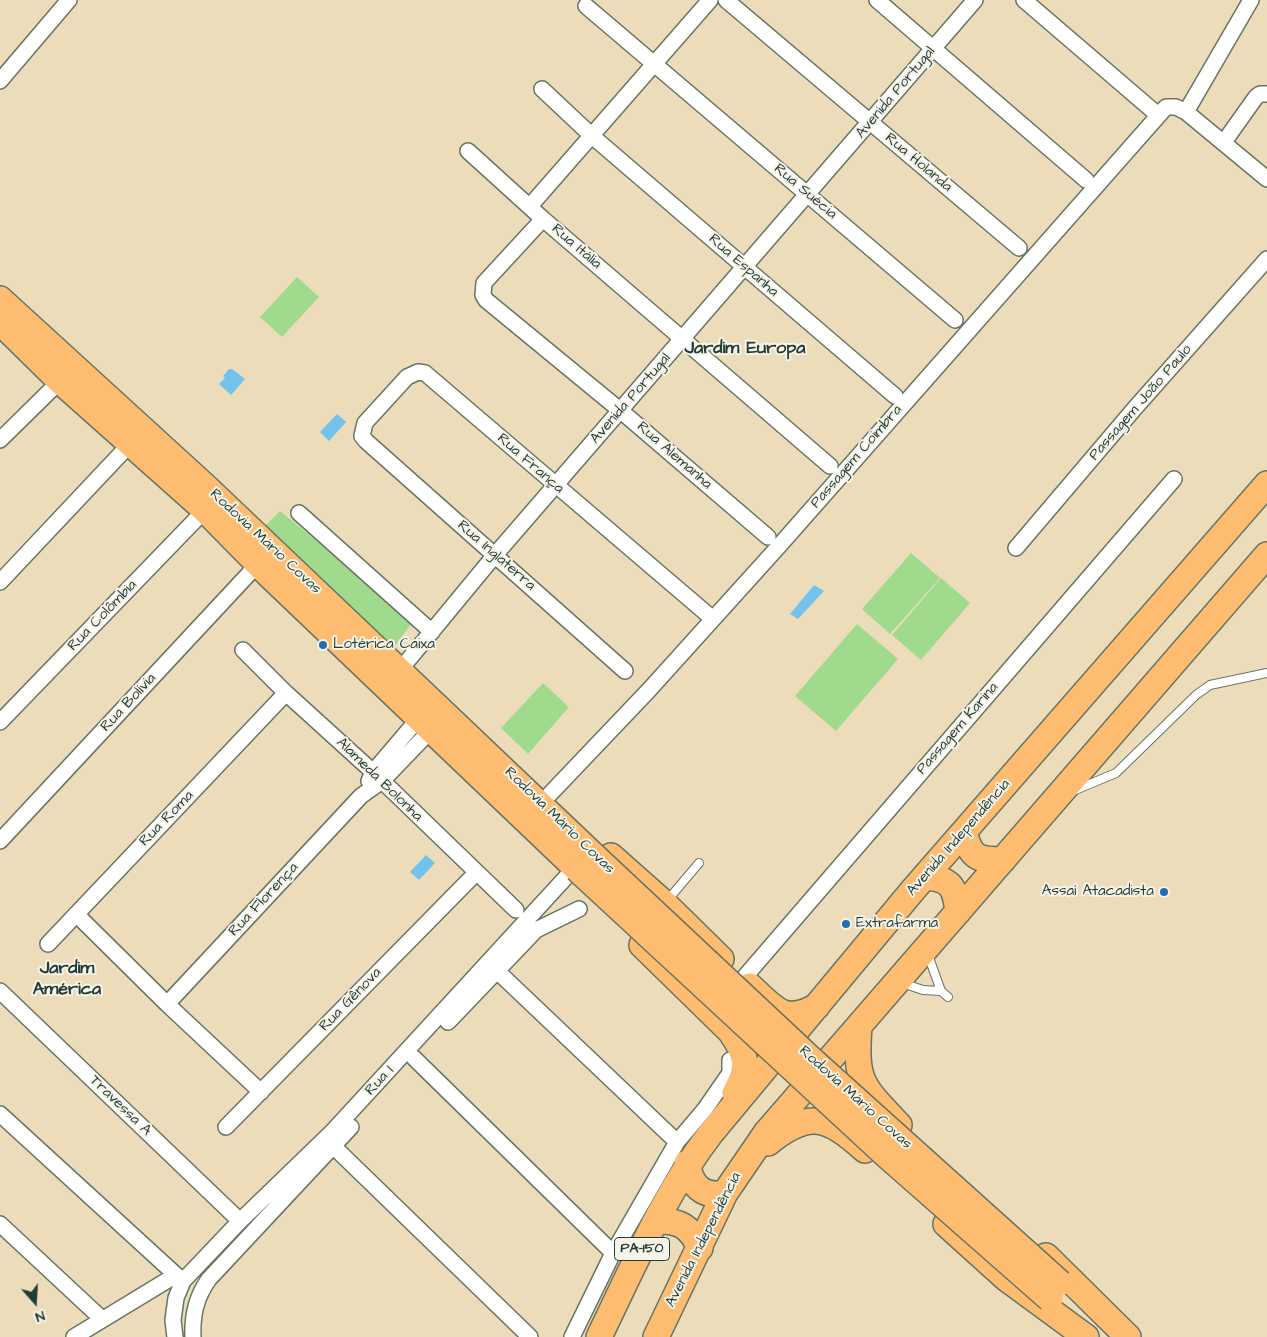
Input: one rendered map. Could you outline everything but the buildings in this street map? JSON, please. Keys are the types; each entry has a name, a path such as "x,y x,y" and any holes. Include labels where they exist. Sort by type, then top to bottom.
{"main road":[{"name":"Rodovia Mário Covas","path":"0,299 195,477 393,677 425,724 540,806"},
{"name":"Rodovia Mário Covas","path":"0,322 60,380 205,510 258,564 393,677 540,806 580,865 885,1154 1055,1291 1126,1337"},
{"name":"Avenida Independência","path":"599,1337 656,1221 682,1153 711,1133 760,1071 964,832 1267,484"},
{"name":"Avenida Independência","path":"656,1337 725,1193 766,1133 927,950 1267,555"},
{"path":"540,806 577,826 664,903 742,980 774,1008 788,1015 801,1015 817,1006"},
{"path":"964,832 968,847 974,855 983,860 1003,860"},
{"path":"580,865 730,1031 739,1044 745,1061 744,1078 711,1133"},
{"path":"926,877 939,878 950,885 956,894 958,912"},
{"path":"859,1026 856,1060 861,1080 868,1092 902,1128 1067,1274 1126,1337"},
{"path":"743,1164 778,1136 809,1121 825,1122 841,1129 1007,1278 1086,1337"},
{"path":"682,1153 689,1176 700,1190 716,1195 725,1193"},
{"path":"656,1221 669,1220 684,1225 695,1236 700,1248"},
{"name":"Rodovia Mário Covas","path":"1055,1291 1092,1337"}],"street":[{"path":"0,81 69,0"},
{"path":"530,206 710,0"},
{"name":"Rua Holanda","path":"726,0 1019,248"},
{"path":"877,0 1086,180"},
{"name":"Avenida Portugal","path":"393,677 495,555 809,195 976,0"},
{"path":"1024,0 1158,115 1166,107 1176,107 1186,112 1267,180"},
{"path":"1186,112 1251,0"},
{"name":"Rua Suécia","path":"586,6 955,320"},
{"name":"Rua Espanha","path":"542,88 592,136 895,396"},
{"path":"1224,142 1256,97 1260,94 1267,94"},
{"name":"Passagem Coimbra","path":"540,806 713,619 1158,115"},
{"name":"Rua Itália","path":"468,151 543,219 830,466"},
{"name":"Rua Alemanha","path":"543,219 484,283 483,290 486,300 621,411 768,537"},
{"name":"Passagem João Paulo","path":"1016,548 1267,259"},
{"name":"Rua França","path":"366,441 362,436 365,423 407,377 418,372 425,373 713,619"},
{"path":"0,440 60,380"},
{"name":"Rua Inglaterra","path":"366,441 626,671"},
{"path":"0,582 131,443"},
{"name":"Passagem Karina","path":"742,980 1174,479"},
{"name":"Rua Colômbia","path":"0,722 205,510"},
{"path":"299,513 432,632"},
{"name":"Rua Bolívia","path":"0,841 258,564"},
{"name":"Alameda Bolonha","path":"243,650 516,910"},
{"name":"Rua Roma","path":"48,944 286,693"},
{"name":"Rua Florença","path":"167,1004 361,796 425,724"},
{"name":"Rua I","path":"74,1337 102,1319 180,1278 331,1133 580,865"},
{"name":"Rua Gênova","path":"226,1128 476,873"},
{"path":"194,1337 195,1306 204,1285 248,1235 496,970 536,930 579,908"},
{"path":"76,914 167,1004 261,1092"},
{"path":"496,970 682,1153"},
{"name":"Travessa A","path":"0,991 240,1221"},
{"path":"414,1058 612,1253"},
{"path":"572,1337 612,1253 682,1153 706,1109 730,1073 730,1060"},
{"path":"0,1114 180,1278"},
{"path":"333,1146 530,1337"},
{"path":"0,1224 102,1319"},
{"name":"Rua I","path":"175,1337 173,1320 180,1278"}],"lane":[{"path":"1057,797 1116,773 1196,695 1210,685 1267,672"},
{"path":"664,903 699,863"},
{"path":"927,950 942,991 948,997"},
{"path":"898,981 923,990 942,991"}],"green space":[{"path":"297,277 319,297 282,337 260,317"},
{"path":"280,511 414,620 391,651 265,526"},
{"path":"911,553 940,578 890,634 862,609"},
{"path":"941,578 970,603 921,660 892,635"},
{"path":"857,624 898,659 836,731 795,696"},
{"path":"543,683 569,707 528,754 501,728"}],"water":[{"path":"229,369 232,369 245,379 231,395 219,384 225,378 223,376"},
{"path":"337,414 346,422 329,441 320,432"},
{"path":"814,585 824,591 798,619 790,614"},
{"path":"426,855 435,863 419,880 410,872"}],"place":[{"name":"Lotérica Caixa","path":"323,645"},
{"name":"Assaí Atacadista","path":"1164,892"},
{"name":"Extrafarma","path":"846,924"}],"district":[{"name":"Jardim Europa","path":"745,349"},
{"name":"Jardim América","path":"67,980"}]}
